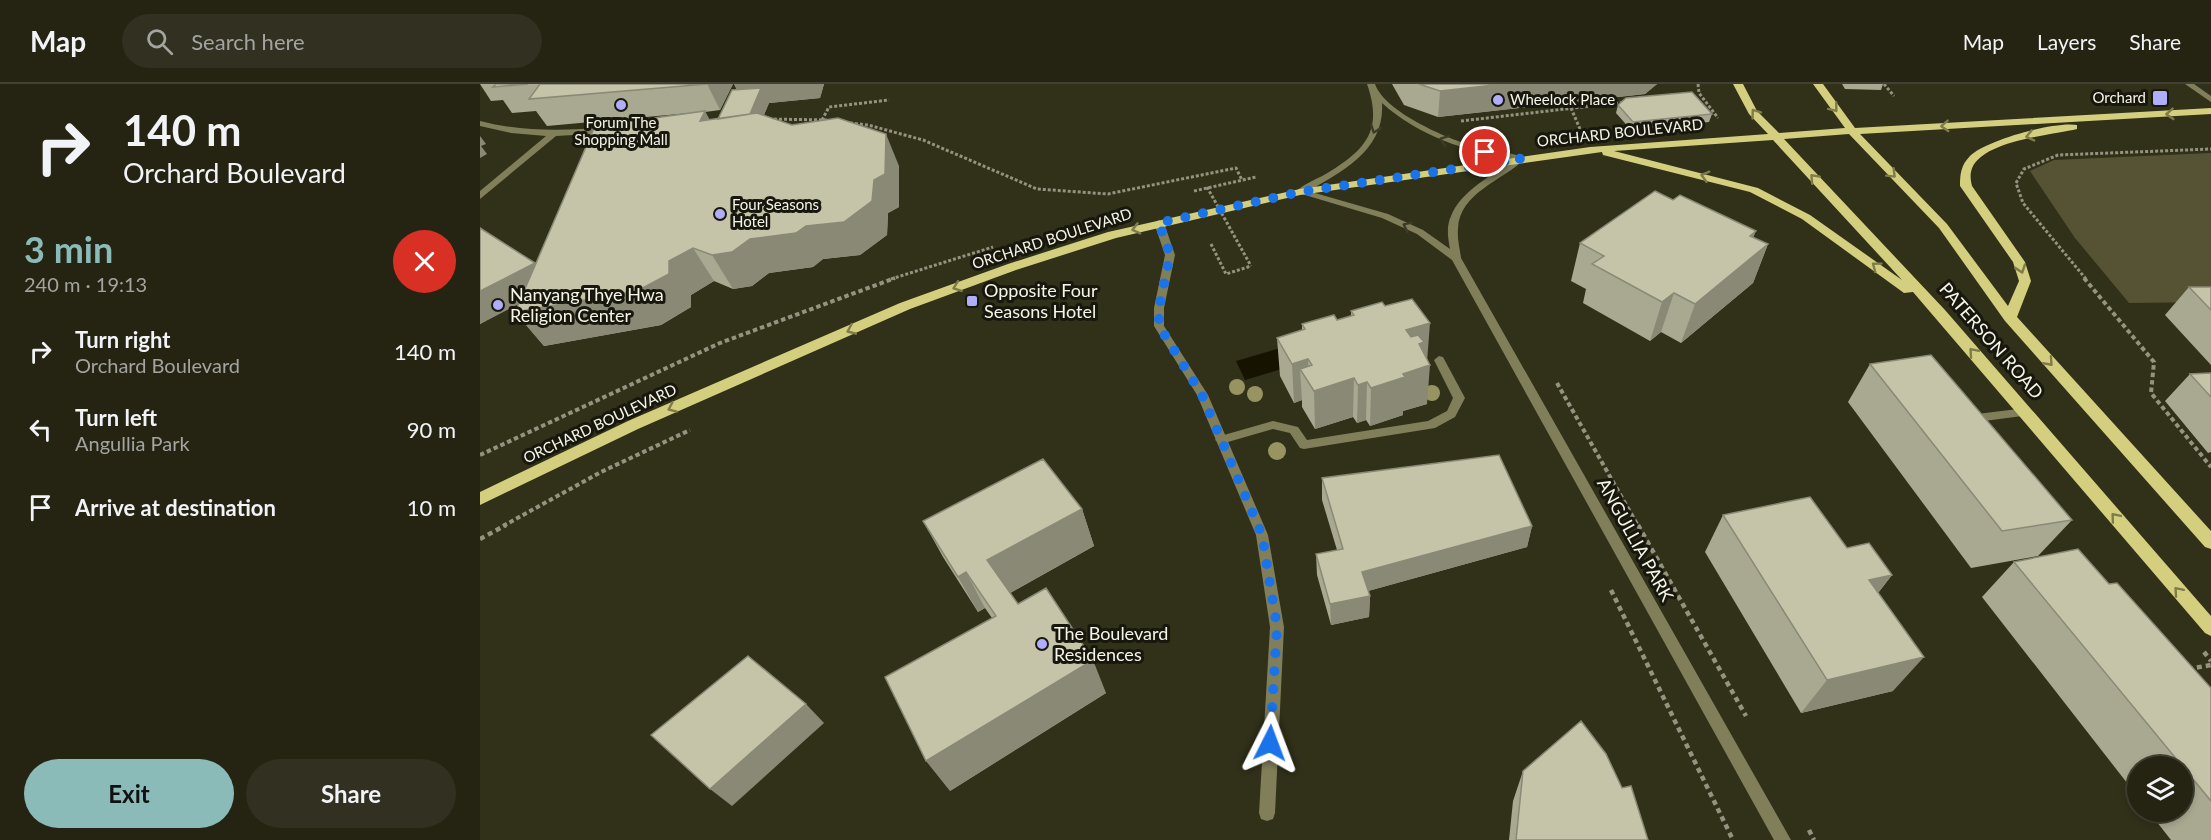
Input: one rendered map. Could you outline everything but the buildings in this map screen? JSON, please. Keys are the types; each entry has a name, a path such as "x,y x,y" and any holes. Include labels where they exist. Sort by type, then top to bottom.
{"main road":[{"name":"PATERSON ROAD","path":"1738,84 1753,112 1940,314 2211,628"},
{"name":"PATERSON ROAD","path":"1818,84 1852,131 1943,226 2010,318 2205,528 2211,542"},
{"name":"ORCHARD BOULEVARD","path":"480,499 633,425 905,306 1012,267 1159,223 1300,192 1590,150 1852,131 2211,111"},
{"path":"2010,318 2025,281 2019,262 1966,186 1963,176 1967,163 1978,153 1997,144 2129,116"},
{"path":"1590,150 1754,190 1806,217 1940,314"}],"street":[{"path":"1300,192 1362,151 1376,132 1379,116 1371,84"},
{"path":"2189,84 2211,100"},
{"path":"1375,93 1398,114 1439,138 1467,149 1521,159"},
{"path":"480,123 490,127 553,134 613,130"},
{"path":"480,196 553,134"},
{"name":"ANGULLIA PARK","path":"1521,159 1476,190 1461,206 1452,224 1456,258 1783,840"},
{"name":"ANGULLIA PARK","path":"1300,192 1385,216 1420,232 1456,258"},
{"path":"1159,223 1170,255 1159,308 1159,326 1202,395 1262,535 1277,627 1267,813"},
{"path":"1221,440 1273,425 1294,430 1304,445 1431,425 1451,414 1459,398 1439,360"},
{"path":"1957,420 2026,412"}],"path":[{"path":"1698,84 1699,93 1716,115"},
{"path":"1884,84 1894,96"},
{"path":"822,120 829,107 889,100"},
{"path":"1460,121 1629,101"},
{"path":"1571,108 1584,136"},
{"path":"762,119 833,121"},
{"path":"845,122 868,124 923,140 1037,189 1108,194 1236,168 1242,180 1207,187 1251,267 1226,273 1212,244"},
{"path":"2211,149 2058,155 2024,169 2016,183 2024,203 2154,362 2151,393 2211,467"},
{"path":"1556,381 1747,718"},
{"path":"480,538 601,472 697,426"},
{"path":"1607,582 1733,840"},
{"path":"2180,672 2211,665"},
{"path":"1803,820 1814,840"}],"shaded area":[{"path":"2211,153 2211,302 2129,303 2075,238 2030,171 2054,160"},
{"path":"1416,308 1428,325 1245,380 1236,361"}],"place":[{"name":"Orchard","path":"2160,98"},
{"name":"Wheelock Place","path":"1498,100"},
{"name":"Forum The Shopping Mall","path":"621,105"},
{"name":"Four Seasons Hotel","path":"720,214"},
{"name":"Opposite Four Seasons Hotel","path":"972,301"},
{"name":"Nanyang Thye Hwa Religion Center","path":"498,305"},
{"name":"The Boulevard Residences","path":"1042,644"}],"route":[{"path":"1270,743 1277,627 1262,535 1202,395 1168,345 1159,326 1159,308 1170,255 1159,223 1300,192 1521,159 1485,152"}]}
